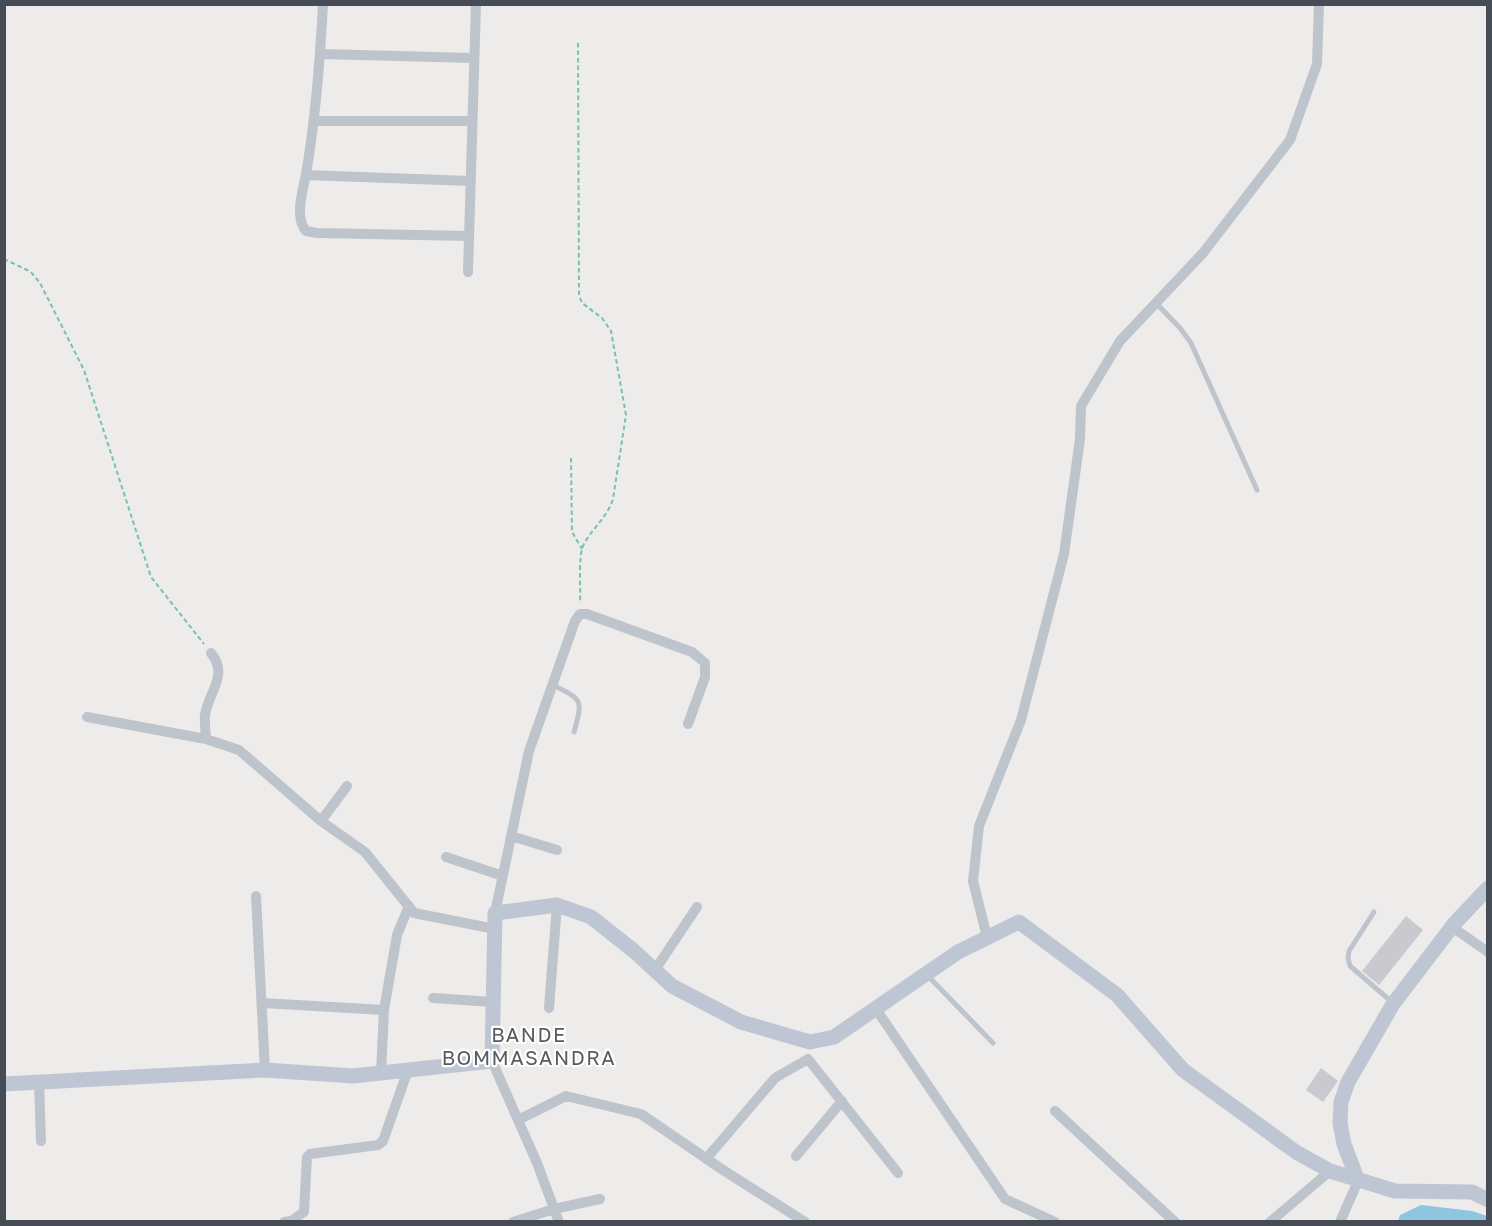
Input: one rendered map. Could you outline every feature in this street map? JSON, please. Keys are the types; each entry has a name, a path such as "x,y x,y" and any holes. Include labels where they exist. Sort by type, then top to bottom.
{"street":[{"path":"323,4 315,121 300,210 301,225 306,231 469,236"},
{"path":"468,272 476,4"},
{"path":"987,937 973,881 979,826 1021,720 1065,554 1080,439 1081,406 1120,341 1203,253 1290,140 1317,64 1319,4"},
{"path":"320,54 474,58"},
{"path":"315,121 472,121"},
{"path":"306,175 470,181"},
{"path":"559,1221 492,1061 495,921 502,876 529,751 575,621 580,614 587,614 692,652 705,663 705,677 688,724"},
{"path":"206,739 205,716 220,671 219,662 212,653"},
{"path":"87,717 206,739 239,750 321,821 365,852 414,913 433,918 495,921 557,905 591,917 672,986 741,1022 810,1042 834,1037 958,952 1019,922 1117,995 1183,1070 1296,1152 1330,1171 1395,1191 1472,1192 1488,1200"},
{"path":"321,821 347,786"},
{"path":"511,836 557,850"},
{"path":"446,857 502,876"},
{"path":"1340,1221 1358,1180 1341,1134 1341,1102 1348,1082 1393,1004 1452,927 1488,888"},
{"path":"256,896 265,1070"},
{"path":"549,1008 557,905"},
{"path":"381,1073 384,1010 397,935 409,906"},
{"path":"655,970 697,907"},
{"path":"1452,927 1488,952"},
{"path":"433,999 494,1002"},
{"path":"262,1003 384,1010"},
{"path":"876,1009 1005,1199 1055,1221"},
{"path":"810,1042 808,1059 898,1173"},
{"path":"706,1159 774,1078 808,1059"},
{"path":"4,1084 265,1070 353,1076 492,1061"},
{"path":"284,1221 291,1221 304,1212 307,1157 314,1153 378,1144 383,1141 408,1070"},
{"path":"39,1082 41,1141"},
{"path":"518,1120 566,1096 641,1114 706,1159 806,1221"},
{"path":"796,1156 842,1101"},
{"path":"1055,1111 1175,1221"},
{"path":"1270,1221 1330,1171"},
{"path":"513,1221 600,1199"}],"lane":[{"path":"1156,303 1191,343 1257,490"},
{"path":"553,685 572,695 579,702 580,710 574,732"},
{"path":"1374,912 1349,951 1348,958 1350,966 1393,1004"},
{"path":"926,974 993,1043"}],"path":[{"path":"578,43 579,295 582,303 602,318 611,331 626,415 609,512 591,533 582,549 580,614"},
{"path":"4,259 31,272 40,283 84,370 151,577 212,653"},
{"path":"571,458 572,532 582,549"}],"water":[{"path":"1421,1205 1472,1211 1487,1216 1487,1221 1398,1221 1400,1215"}],"building":[{"path":"1406,916 1423,930 1379,985 1362,971"},
{"path":"1321,1068 1338,1081 1323,1102 1306,1090"}],"district":[{"name":"BANDE BOMMASANDRA","path":"529,1046"}]}
